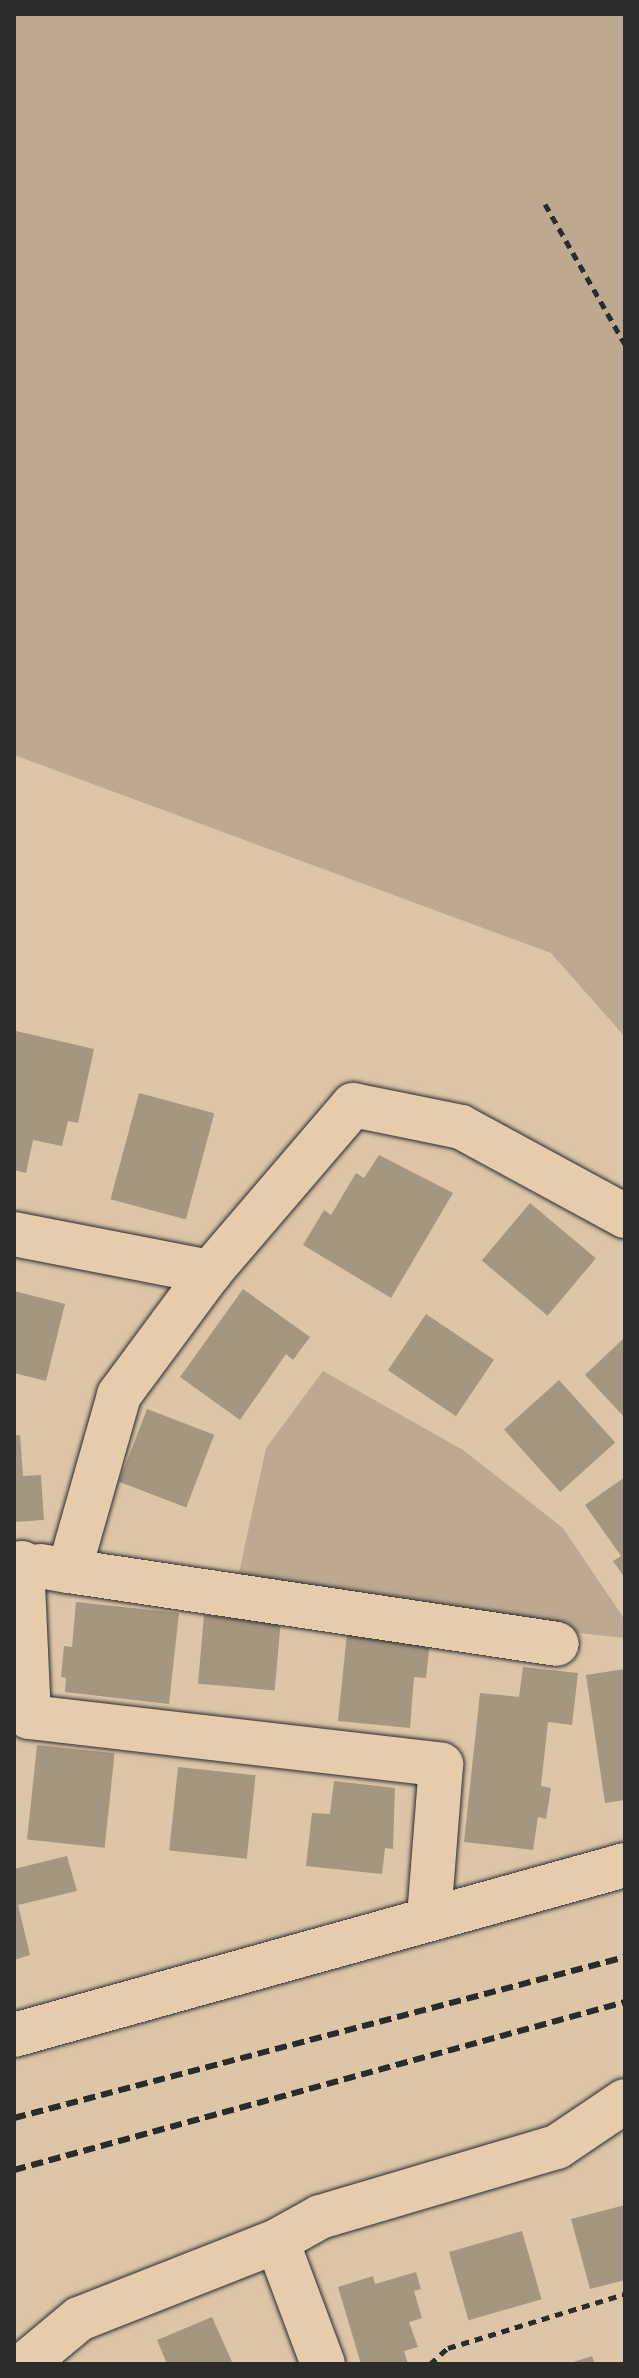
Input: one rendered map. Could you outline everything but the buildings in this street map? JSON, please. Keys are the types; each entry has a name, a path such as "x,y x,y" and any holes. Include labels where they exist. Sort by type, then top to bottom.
{"street":[{"path":"69,1571 119,1395 210,1272 353,1105 461,1127 625,1216"},
{"path":"14,1234 210,1272"},
{"path":"429,1919 441,1765 29,1717 18,1562 557,1644"},
{"path":"14,2035 625,1865"},
{"path":"25,2364 79,2319 277,2241 320,2217 557,2147 625,2101"},
{"path":"277,2241 323,2364"}],"path":[{"path":"545,204 625,344"},
{"path":"430,2364 448,2348 625,2294"}],"shaded area":[{"path":"14,14 625,14 625,1037 551,953 14,755"},
{"path":"323,1371 463,1450 563,1528 625,1620 625,1638 234,1596 266,1448"}],"railway":[{"path":"14,2118 625,1957"},
{"path":"14,2170 625,2002"}]}
